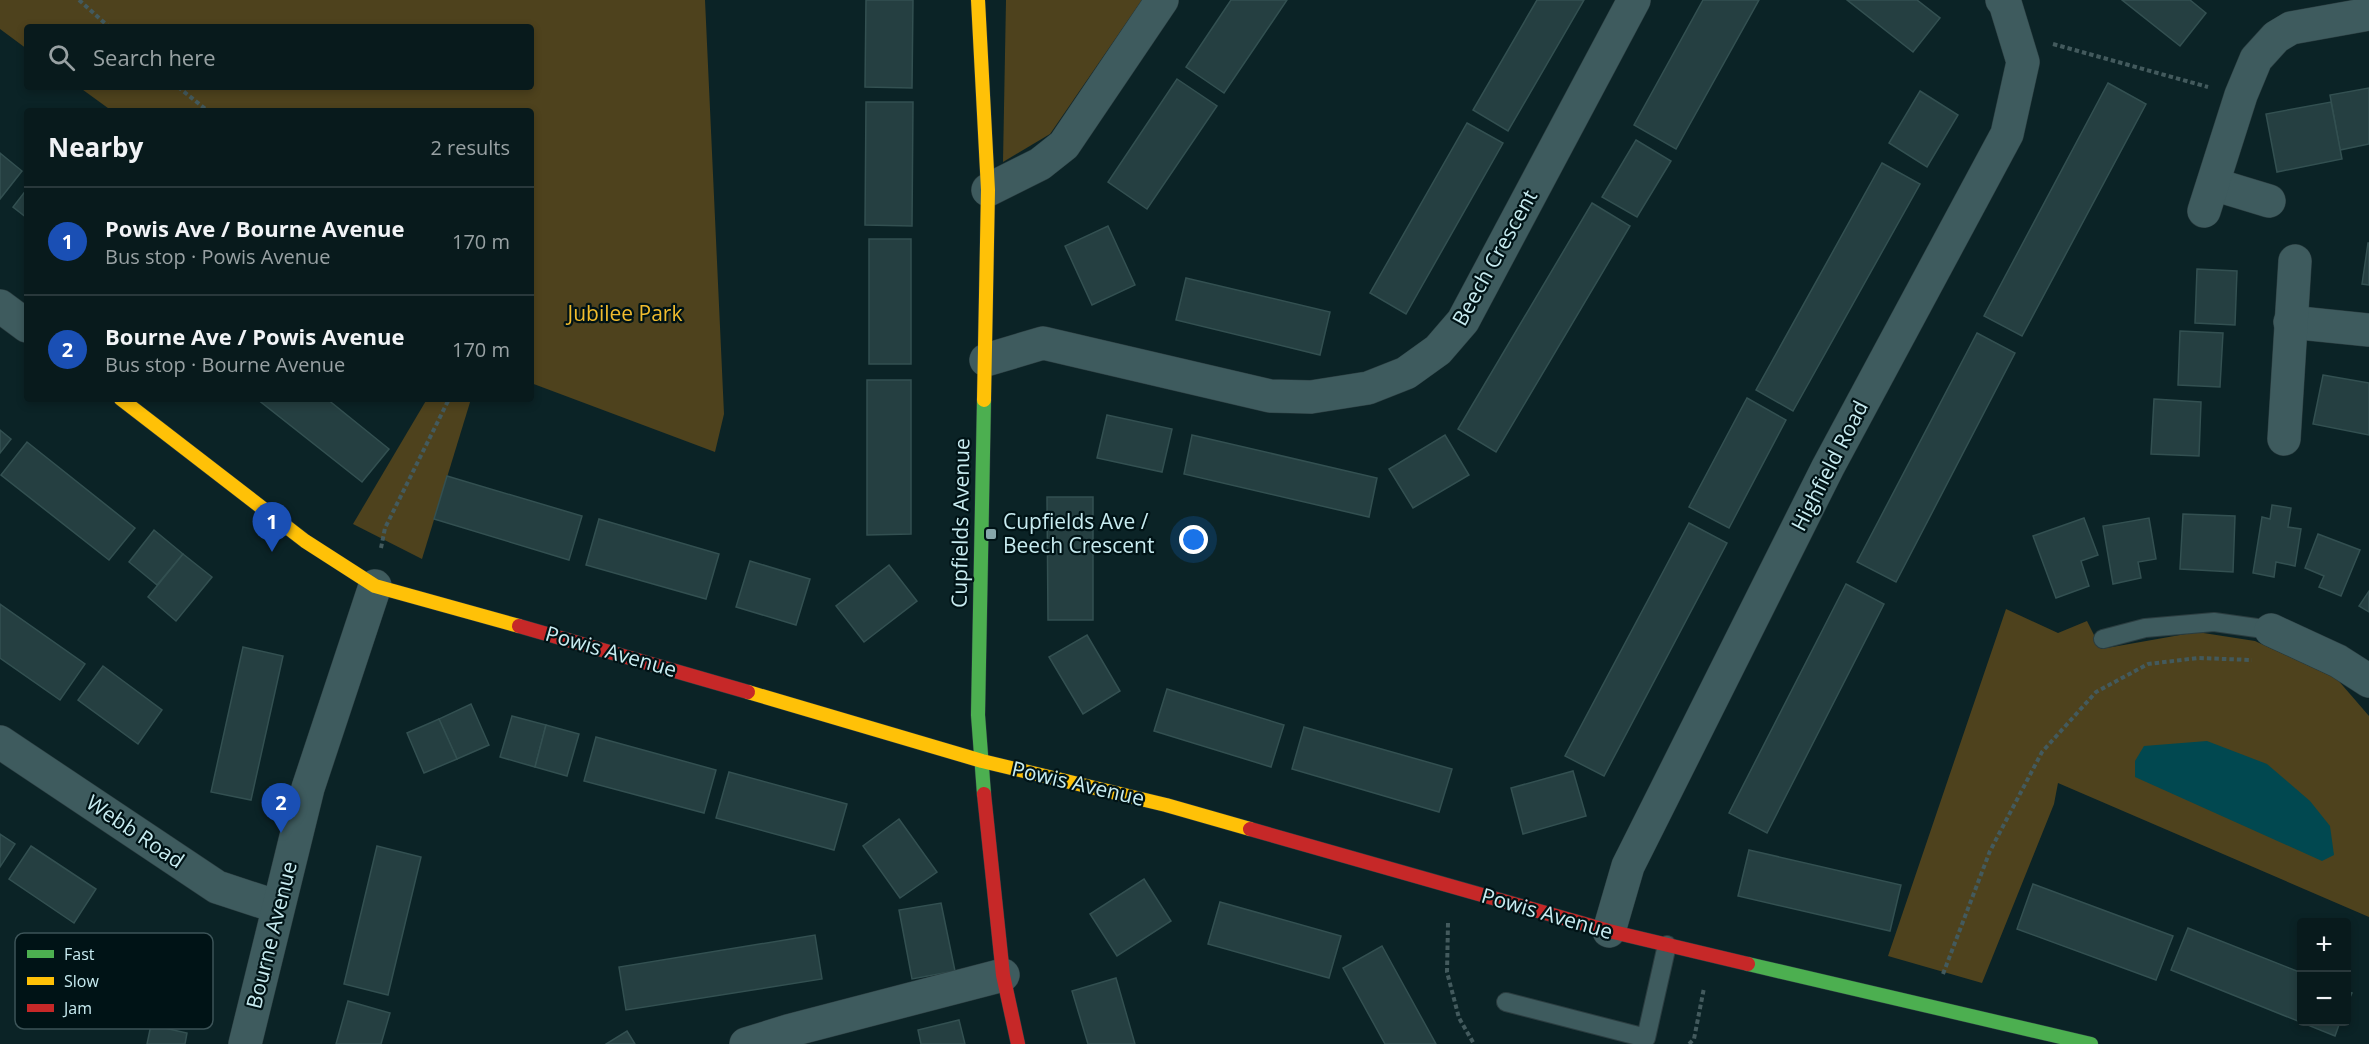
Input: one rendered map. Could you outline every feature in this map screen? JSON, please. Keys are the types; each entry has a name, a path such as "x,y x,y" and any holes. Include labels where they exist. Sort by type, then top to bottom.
{"street":[{"name":"Cupfields Avenue","path":"978,0 988,190 978,715 985,808 1003,975 1018,1044"},
{"path":"988,190 1040,164 1064,145 1162,0"},
{"name":"Beech Crescent","path":"986,360 1043,343 1270,396 1300,397 1368,388 1406,373 1438,350 1463,321 1634,0"},
{"name":"Highfield Road","path":"1609,932 1628,866 1828,467 2007,134 2023,62 2006,3 2002,0"},
{"path":"2269,201 2208,198 2241,96 2256,59 2283,32 2291,28 2369,14"},
{"path":"2284,439 2295,261"},
{"path":"0,306 24,324"},
{"path":"2290,322 2369,330"},
{"name":"Powis Avenue","path":"125,402 305,541 375,586 656,665 982,761 1166,805 1609,932 2091,1044"},
{"name":"Bourne Avenue","path":"245,1044 308,788 375,586"},
{"path":"2271,630 2338,661 2369,681"},
{"name":"Webb Road","path":"0,742 217,887 278,907"},
{"path":"746,1044 1003,975"}],"lane":[{"path":"2103,639 2145,628 2214,622 2271,630"},
{"path":"1506,1002 1646,1038 1667,945"}],"path":[{"path":"79,0 106,24"},
{"path":"2015,33 2241,96"},
{"path":"182,90 204,108"},
{"path":"375,586 385,528 448,402"},
{"path":"1931,1005 1990,851 2042,752 2096,692 2148,664 2198,658 2257,660 2271,630"},
{"path":"1449,886 1447,972 1459,1018 1474,1044"},
{"path":"1689,1044 1694,1039 1710,955"}],"green space":[{"name":"Jubilee Park","path":"0,0 705,0 724,414 715,452 534,384 534,108 108,108 83,90 534,90 534,24 24,24 24,47 0,29"},
{"path":"1006,0 1142,0 1050,134 1003,162"},
{"path":"425,402 470,402 422,559 353,524"},
{"path":"2006,609 2058,633 2087,621 2101,649 2197,632 2255,641 2337,679 2369,716 2369,917 2058,783 2054,804 1982,983 1888,956"}],"water":[{"path":"2207,741 2267,764 2310,801 2330,826 2334,855 2322,861 2135,777 2135,761 2144,746"}],"building":[{"path":"866,0 913,0 912,88 865,87"},
{"path":"1231,0 1287,0 1224,93 1186,67"},
{"path":"1537,0 1584,0 1508,131 1473,110"},
{"path":"1703,0 1759,0 1676,149 1634,125"},
{"path":"1847,0 1917,0 1940,18 1913,52"},
{"path":"2122,0 2190,0 2206,13 2180,46"},
{"path":"1177,79 1217,106 1147,209 1108,182"},
{"path":"2108,83 2146,104 2022,336 1984,316"},
{"path":"2369,88 2369,144 2340,150 2330,95"},
{"path":"1920,91 1958,115 1927,167 1889,143"},
{"path":"866,102 913,102 912,226 865,225"},
{"path":"2331,102 2342,159 2277,172 2266,114"},
{"path":"1467,123 1503,143 1406,314 1370,293"},
{"path":"1636,140 1671,161 1637,217 1602,197"},
{"path":"0,153 22,171 0,199"},
{"path":"1882,163 1920,184 1793,411 1756,390"},
{"path":"24,193 24,216 13,207"},
{"path":"1592,203 1630,226 1496,452 1458,429"},
{"path":"1108,226 1135,285 1092,305 1065,246"},
{"path":"869,239 911,239 911,364 869,364"},
{"path":"2369,243 2369,285 2362,284"},
{"path":"2197,269 2237,271 2235,325 2195,323"},
{"path":"1186,278 1330,312 1320,355 1176,320"},
{"path":"2180,331 2223,333 2220,387 2178,385"},
{"path":"1977,333 2015,353 1896,582 1857,562"},
{"path":"2323,375 2369,383 2369,435 2313,424"},
{"path":"867,380 911,380 911,534 867,535"},
{"path":"1747,398 1786,420 1729,528 1689,507"},
{"path":"2154,399 2201,402 2199,456 2151,454"},
{"path":"261,402 331,402 389,449 362,482"},
{"path":"1107,415 1172,429 1162,472 1097,458"},
{"path":"0,430 11,439 0,453"},
{"path":"1192,435 1377,478 1369,517 1184,474"},
{"path":"1445,435 1469,475 1413,508 1389,469"},
{"path":"27,442 135,528 109,560 1,475"},
{"path":"447,476 582,516 569,560 434,519"},
{"path":"1047,497 1093,497 1093,620 1048,620"},
{"path":"2272,505 2291,508 2288,527 2301,529 2295,566 2276,562 2274,577 2253,573 2262,517 2270,519"},
{"path":"2183,514 2235,516 2233,572 2180,569"},
{"path":"2084,518 2098,555 2081,561 2089,586 2056,598 2033,536"},
{"path":"2149,518 2156,559 2138,562 2141,578 2113,584 2103,526"},
{"path":"599,519 719,554 706,599 586,565"},
{"path":"1689,523 1727,543 1604,776 1565,756"},
{"path":"154,530 183,554 157,585 129,562"},
{"path":"2318,534 2360,550 2341,596 2319,587 2324,576 2305,568"},
{"path":"183,554 212,577 176,621 148,597"},
{"path":"750,561 810,579 796,625 736,607"},
{"path":"889,565 917,601 864,642 836,606"},
{"path":"1846,584 1884,604 1767,833 1729,813"},
{"path":"2369,591 2369,612 2359,606"},
{"path":"0,604 85,664 60,700 0,658"},
{"path":"1087,635 1120,691 1083,714 1049,657"},
{"path":"243,647 283,656 251,800 211,792"},
{"path":"103,666 162,710 138,744 78,700"},
{"path":"1167,689 1284,725 1271,767 1154,731"},
{"path":"471,704 489,745 457,759 439,719"},
{"path":"512,716 546,725 535,767 500,757"},
{"path":"439,719 457,759 424,773 407,733"},
{"path":"546,725 579,734 567,776 535,767"},
{"path":"1304,727 1452,769 1439,812 1292,769"},
{"path":"596,737 716,770 704,813 584,781"},
{"path":"1573,771 1586,816 1523,834 1511,788"},
{"path":"729,772 847,804 834,850 716,818"},
{"path":"899,819 937,872 900,898 863,846"},
{"path":"0,834 15,844 0,867"},
{"path":"31,846 96,889 74,923 9,879"},
{"path":"377,846 421,857 388,995 344,984"},
{"path":"1749,850 1901,885 1890,931 1738,896"},
{"path":"1144,879 1171,921 1117,956 1090,914"},
{"path":"2033,884 2173,936 2156,980 2017,929"},
{"path":"1220,902 1341,936 1329,978 1208,944"},
{"path":"941,903 955,971 912,979 899,910"},
{"path":"2188,928 2297,971 2297,1021 2171,970"},
{"path":"815,935 822,979 626,1010 619,967"},
{"path":"1382,946 1436,1044 1385,1044 1343,968"},
{"path":"1116,978 1135,1044 1088,1044 1072,991"},
{"path":"348,1001 390,1013 381,1044 336,1044"},
{"path":"959,1020 965,1044 921,1044 918,1030"},
{"path":"2310,1026 2339,1026 2335,1036"},
{"path":"150,1029 169,1029 187,1033 185,1044 147,1044"},
{"path":"627,1031 635,1044 606,1044"}],"traffic: fast":[{"path":"984,400 978,715 984,794"},
{"path":"1748,964 2091,1044"}],"traffic: slow":[{"path":"978,0 988,190 984,400"},
{"path":"125,402 305,541 375,586 519,626"},
{"path":"748,692 982,761 1166,805 1250,829"}],"traffic: jam":[{"path":"519,626 748,692"},
{"path":"984,794 1003,975 1018,1044"},
{"path":"1250,829 1609,931 1748,964"}],"place":[{"name":"Cupfields Ave / Beech Crescent","path":"991,534"},
{"name":"Powis Ave / Bourne Avenue","path":"272,552"},
{"name":"Bourne Ave / Powis Avenue","path":"281,833"}]}
